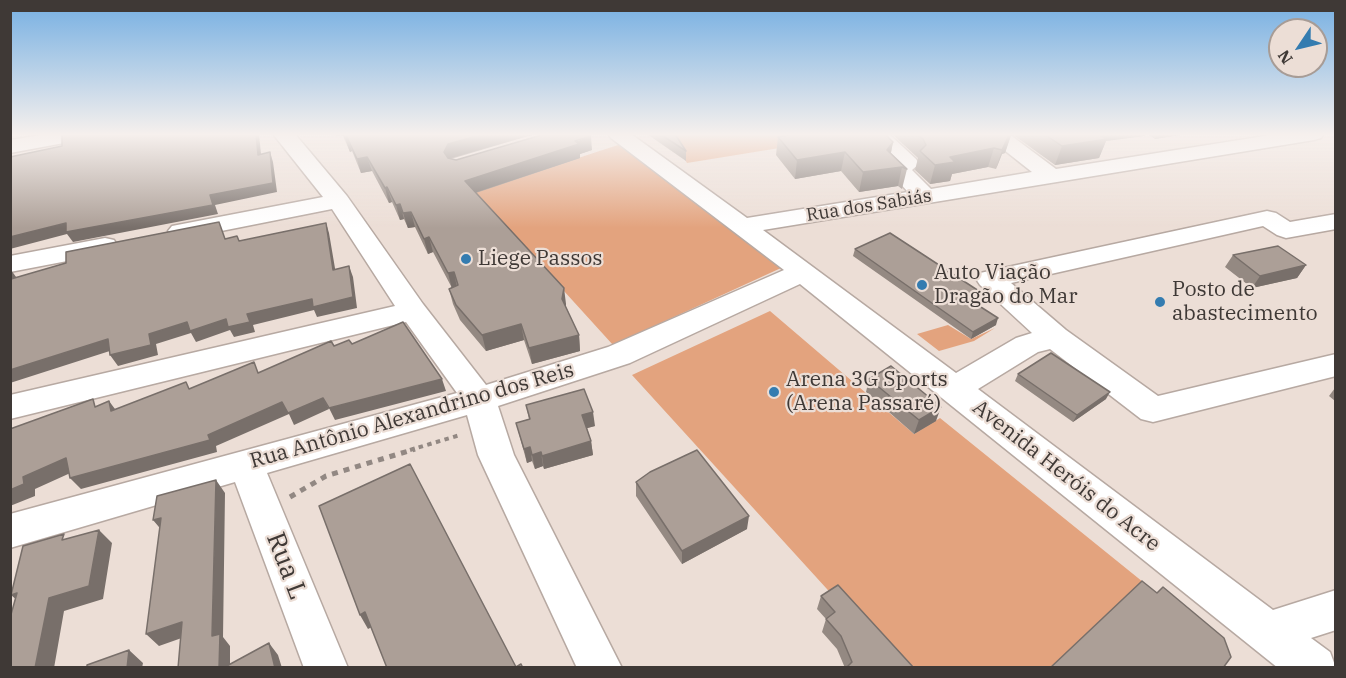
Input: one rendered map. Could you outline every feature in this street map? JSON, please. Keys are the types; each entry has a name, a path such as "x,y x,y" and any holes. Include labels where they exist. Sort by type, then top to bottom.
{"street":[{"path":"310,166 339,201 483,411 496,455 600,668"},
{"name":"Avenida Heróis do Acre","path":"661,166 803,272 1310,666"},
{"path":"901,166 896,167 925,186"},
{"path":"1037,166 1051,176"},
{"name":"Rua dos Sabiás","path":"743,226 925,186 1051,176 1116,166"},
{"path":"10,264 339,201"},
{"path":"1335,221 1286,230 1267,218 990,279 1055,337 1153,410 1335,365"},
{"name":"Rua Antônio Alexandrino dos Reis","path":"10,531 246,465 483,411 620,355 803,272"},
{"path":"10,407 413,311"},
{"path":"951,387 962,384 1027,345 1055,337"},
{"name":"Rua L","path":"246,465 326,668"},
{"path":"1269,632 1335,610"}],"path":[{"path":"265,512 326,476 457,435 483,411"}],"shaded area":[{"path":"555,166 649,166 781,268 613,345 474,192"},
{"path":"770,311 914,434 940,418 1143,582 1054,667 898,667 632,375"},
{"path":"948,325 971,339 995,328 974,341 939,351 917,334"}],"building":[{"path":"10,166 271,166 273,183 210,195 213,205 66,232 66,223 10,237"},
{"path":"372,166 512,166 465,181 564,288 562,299 579,335 529,348 521,324 482,335 456,305 449,289 458,285 454,272 448,273 429,237 424,239 411,212 403,213 400,204 396,205 387,187 385,188"},
{"path":"857,166 903,166 907,169 902,167 863,172"},
{"path":"219,222 225,239 237,236 239,241 326,223 333,270 349,266 353,297 313,307 312,299 247,314 250,322 228,327 226,319 190,331 187,322 149,334 151,345 110,355 108,339 10,370 11,270 11,279 66,263 66,252"},
{"path":"890,233 985,295 973,302 998,318 973,332 855,249"},
{"path":"1278,246 1306,265 1260,276 1233,255"},
{"path":"403,322 442,379 329,408 323,398 288,413 282,402 208,435 210,440 70,478 66,458 23,477 24,484 10,490 10,429 93,399 95,407 109,401 111,411 186,382 189,389 254,362 258,373 331,341 334,346 349,340 352,344"},
{"path":"1051,353 1110,392 1077,415 1018,374"},
{"path":"891,366 941,407 919,420 869,379"},
{"path":"584,389 593,412 582,415 591,441 542,456 541,452 532,455 530,447 524,449 516,423 530,419 526,405"},
{"path":"697,450 749,516 682,551 636,482 650,472"},
{"path":"410,464 516,667 521,664 523,668 387,668 365,612 360,615 319,506"},
{"path":"216,480 212,636 220,634 219,668 178,668 182,622 146,634 161,518 153,520 157,496"},
{"path":"99,530 89,586 49,598 35,668 10,668 10,618 17,593 11,595 23,546 64,534 62,540"},
{"path":"1142,581 1157,593 1163,587 1224,638 1231,657 1223,668 1050,668"},
{"path":"838,585 914,668 846,668 852,662 841,636 826,619 835,612 821,596"},
{"path":"269,643 275,668 223,668"},
{"path":"129,650 127,668 87,668 87,665"}],"place":[{"name":"Liege Passos","path":"466,259"},
{"name":"Auto Viação Dragão do Mar","path":"922,285"},
{"name":"Posto de abastecimento","path":"1160,302"},
{"name":"Arena 3G Sports (Arena Passaré)","path":"774,392"}]}
